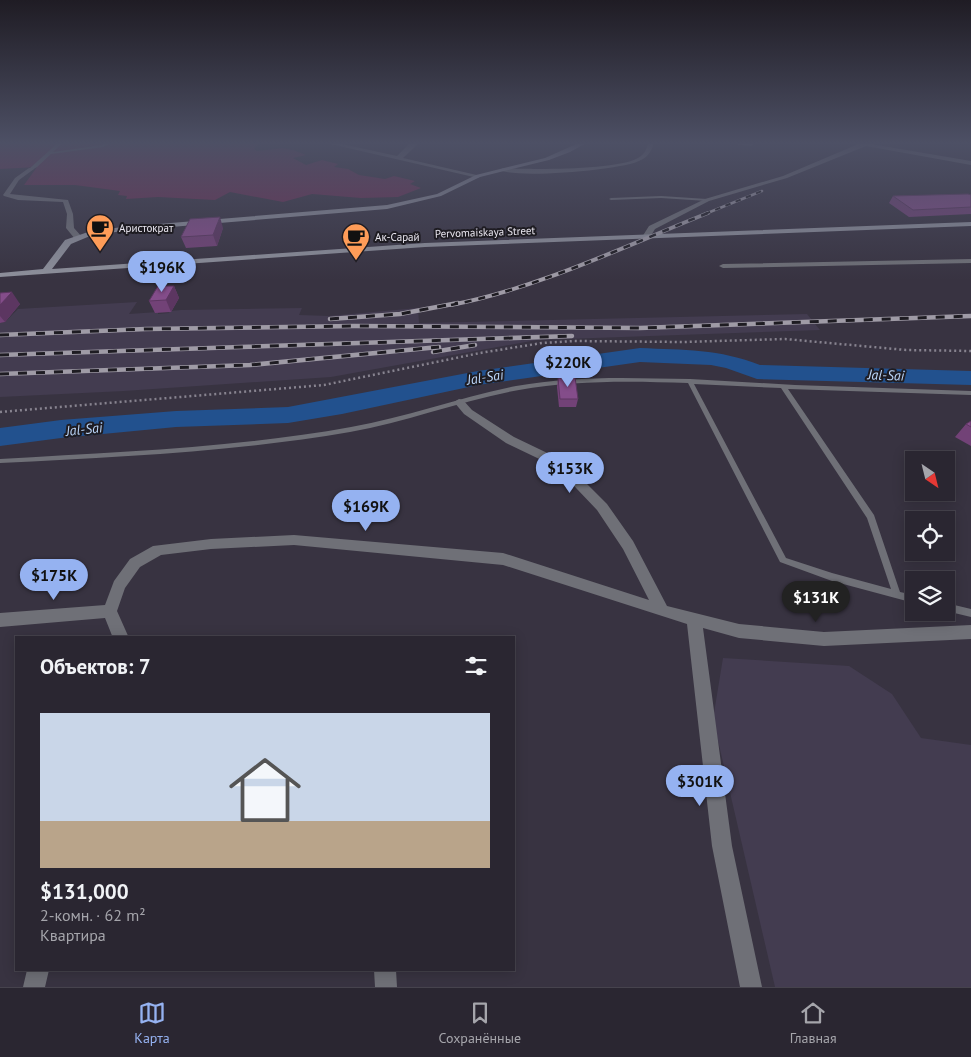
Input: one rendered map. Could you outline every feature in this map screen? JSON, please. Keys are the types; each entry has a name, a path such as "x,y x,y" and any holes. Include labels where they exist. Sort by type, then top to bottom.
{"main road":[{"path":"46,272 68,242 78,237 122,229 387,207 439,195 453,188"},
{"name":"Pervomaiskaya Street","path":"0,275 322,251 971,224"}],"street":[{"path":"11,188 6,195 13,198 48,198 66,202 70,214 70,228 78,237"},
{"path":"646,237 652,228 708,200 748,188"},
{"path":"723,266 971,261"},
{"path":"459,402 468,412 510,440 560,464 602,507 628,545 662,611"},
{"path":"120,636 110,611 119,585 135,563 158,550 211,544 294,540 503,560 662,611 739,631 824,639 971,632"},
{"path":"0,620 110,611"},
{"path":"694,619 722,846 751,987"},
{"path":"34,987 38,971"},
{"path":"386,971 386,987"}],"lane":[{"path":"611,198 670,197 708,200"},
{"path":"0,461 172,450 270,441 354,428 459,402 534,386 572,381 690,382 971,393"},
{"path":"690,382 783,560 832,577 905,597"},
{"path":"783,386 817,440 844,475 871,517 897,595"},
{"path":"955,609 971,613"}],"path":[{"path":"0,412 324,385 357,380 459,356 535,344 573,341 697,342 776,338 881,348 971,351"}],"shaded area":[{"path":"98,188 421,188 398,197 361,198 312,194 283,202 230,192 215,200 158,197 126,199 127,196 118,195 120,191"},
{"path":"137,302 129,314 158,312 158,314 181,310 302,308 299,315 329,316 418,308 419,323 807,314 820,330 537,340 331,377 0,397 0,323 5,322 18,309"},
{"path":"723,658 849,666 892,694 921,738 971,745 971,987 775,987 713,719"}],"building":[{"path":"971,195 971,207 913,210 893,196"},
{"path":"220,217 213,235 181,237 190,219"},
{"path":"158,286 174,286 166,300 149,301"},
{"path":"12,292 0,305 0,293"},
{"path":"575,377 578,399 560,399 558,378"}],"waterway":[{"name":"Jal-Sai","path":"0,437 61,429 176,419 288,415 478,378 640,355 711,358 732,362 757,372 971,378"}],"railway":[{"path":"705,214 762,191"},
{"path":"451,305 484,298 549,277 708,213"},
{"path":"330,319 400,314 458,303"},
{"path":"0,335 146,329 354,326 640,328 971,316"},
{"path":"0,355 572,336"},
{"path":"433,352 475,345"},
{"path":"0,374 250,365 439,347"}],"place":[{"name":"Аристократ","path":"100,252"},
{"name":"Ак-Сарай","path":"356,261"}]}
